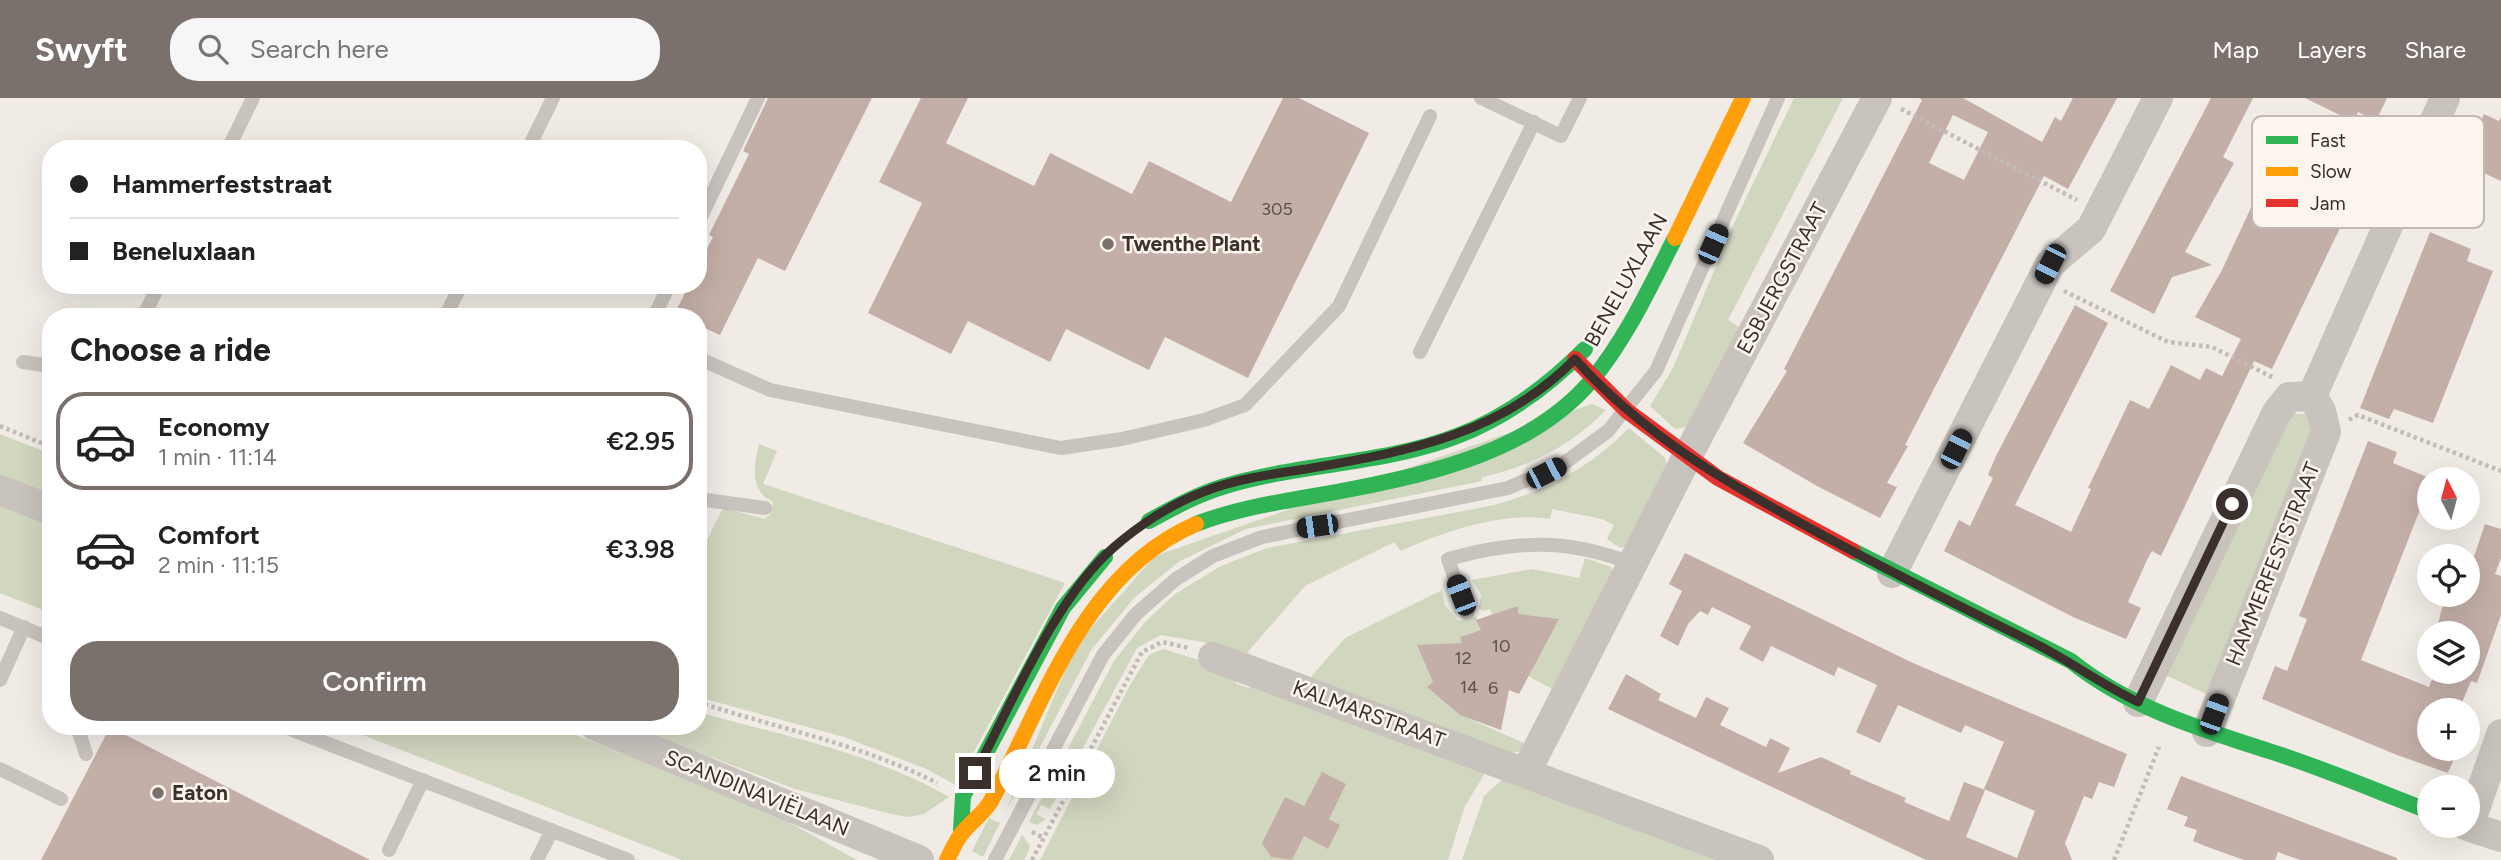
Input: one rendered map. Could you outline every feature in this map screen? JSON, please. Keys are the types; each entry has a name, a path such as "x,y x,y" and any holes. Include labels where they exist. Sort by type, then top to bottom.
{"street":[{"name":"BENELUXLAAN","path":"947,860 961,834 986,809 1060,664 1100,602 1117,581 1154,548 1185,528 1222,515 1425,475 1465,463 1496,450 1551,417 1592,379 1654,280 1743,98"},
{"path":"1892,573 2050,264 2091,229 2158,98"},
{"path":"2436,116 2445,98"},
{"name":"ESBJERGSTRAAT","path":"1687,457 1888,103"},
{"path":"2138,702 2277,412 2301,397 2382,228"},
{"name":"BENELUXLAAN","path":"961,834 963,796 1062,608 1111,549 1203,492 1261,476 1383,455 1454,437 1526,401 1554,380 1592,337"},
{"path":"1575,359 1592,379 1627,411 1718,478 1892,573 2071,661 2096,681 2171,718 2270,751 2417,806"},
{"path":"2301,397 2321,411 2326,432"},
{"name":"HAMMERFESTSTRAAT","path":"2207,732 2326,432"},
{"path":"1526,772 1687,457"},
{"path":"0,490 42,506"},
{"name":"KALMARSTRAAT","path":"1213,657 1759,860"},
{"path":"2480,793 2501,734"},
{"name":"SCANDINAVIËLAAN","path":"617,735 919,860"},
{"path":"2480,830 2501,837"}],"lane":[{"path":"232,140 253,98"},
{"path":"532,140 553,98"},
{"path":"707,204 758,98"},
{"path":"1481,98 1561,136 1580,98"},
{"path":"995,860 1110,645 1145,604 1188,571 1226,550 1262,537 1519,484 1578,455 1608,431 1627,411 1656,372 1778,98"},
{"path":"707,362 770,390 1061,448 1122,439 1204,420 1245,405 1339,306 1430,116"},
{"path":"1420,352 1534,122"},
{"path":"23,362 42,365"},
{"path":"707,500 765,508"},
{"path":"1467,612 1447,559 1515,544 1548,544 1580,546 1633,564"},
{"path":"0,618 42,637"},
{"path":"0,680 24,627"},
{"path":"79,735 86,754"},
{"path":"306,735 628,860"},
{"path":"0,768 61,799"},
{"path":"388,850 423,780"},
{"path":"537,860 552,830"}],"path":[{"path":"1888,103 2098,214"},
{"path":"2042,280 2168,342 2212,347 2278,380 2301,397"},
{"path":"2326,432 2358,415 2501,471"},
{"path":"0,426 42,443"},
{"path":"1032,860 1142,652 1156,643 1169,642 1213,657"},
{"path":"707,705 884,758 963,796"},
{"path":"2114,860 2171,718"},
{"path":"1014,823 1044,838"}],"green space":[{"path":"1794,98 1843,98 1728,320 1744,330 1690,426 1675,429 1650,406 1673,368 1736,219"},
{"path":"1592,404 1606,410 1579,434 1533,461 1482,477 1482,481 1246,529 1180,561 1135,597 1092,649 1006,811 1076,645 1155,556"},
{"path":"2291,414 2305,414 2314,422 2213,697 2159,672"},
{"path":"1629,428 1665,458 1667,466 1631,545 1620,548 1607,539 1614,525 1602,519 1552,509 1550,519 1513,518 1474,525 1401,551 1394,542 1305,586 1247,653 1311,677 1345,638 1442,590 1445,605 1458,621 1476,616 1481,630 1460,637 1462,643 1417,646 1436,680 1428,687 1459,714 1528,745 1522,751 1512,753 1203,642 1161,635 1137,648 1050,809 1041,805 1036,814 1046,819 1037,825 1029,822 1114,661 1145,622 1175,594 1221,566 1267,548 1510,501 1565,477 1599,455"},
{"path":"0,434 42,450 42,491 0,475"},
{"path":"759,444 777,451 763,484 1065,583 956,785 924,768 844,737 707,699 707,540 723,508 765,519 771,513 773,502 765,497 757,484 756,461"},
{"path":"0,505 42,522 42,609 0,593"},
{"path":"1585,558 1611,567 1615,577 1556,691 1528,676 1558,619 1520,617 1518,606 1492,615 1490,609 1483,611 1479,608 1481,595 1472,580 1532,569 1579,578"},
{"path":"1163,649 1235,671 1236,684 1249,688 1255,681 1485,773 1465,806 1448,860 1040,860 1130,685 1149,655"},
{"path":"707,714 858,757 919,781 949,797 924,814 909,817 891,814 795,789 657,735 707,735"},
{"path":"363,735 576,735 774,814 857,860 682,860"},
{"path":"1506,776 1739,860 1462,860 1484,796"},
{"path":"989,818 1000,823 983,857 972,851"},
{"path":"1022,835 1030,846 1025,860 1009,860"}],"building":[{"path":"768,98 872,98 785,271 758,258 720,335 707,329 707,308 678,308 684,294 707,294 707,249 713,237 709,235 749,154 743,151"},
{"name":"Twenthe Plant","path":"921,98 968,98 946,143 1034,186 1050,153 1132,194 1149,161 1231,202 1283,98 1299,98 1369,133 1248,378 1165,337 1149,370 1066,329 1050,362 968,321 951,354 868,313 922,203 879,182"},
{"path":"1919,98 1963,98 2042,142 2055,117 2061,121 2073,98 2117,98 2068,189 2044,176 1905,445 1908,446 1887,483 1897,487 1880,518 1817,486 1743,443 1787,371 1784,369 1922,100","holes":["1953,115 1988,132 1964,180 1929,163"]},
{"path":"2211,98 2253,98 2223,157 2234,163 2185,252 2212,265 2172,277 2154,314 2110,291"},
{"path":"2305,98 2387,98 2378,116 2366,116 2358,112 2356,116 2342,116"},
{"path":"2484,114 2499,121 2501,117 2501,181 2484,173"},
{"path":"2252,205 2252,228 2340,228 2272,369 2254,361 2161,556 2152,551 2147,560 2128,602 2141,608 2126,639 2073,617 1944,551 1959,520 1970,526 1993,478 1988,475 1996,456 2075,305 2108,323 2015,505 2071,532 2091,489 2088,488 2130,400 2149,409 2171,365 2200,380 2206,368 2222,376 2241,339 2195,317 2222,270"},
{"path":"2430,232 2471,249 2467,261 2493,271 2433,423 2394,409 2389,419 2360,408"},
{"path":"2368,441 2397,452 2393,463 2417,473 2417,517 2361,660 2429,687 2430,684 2470,684 2464,698 2417,698 2417,761 2453,761 2448,773 2397,755 2262,699 2275,666 2287,671 2307,619 2299,616"},
{"path":"2485,524 2501,529 2501,558 2495,574 2501,576 2501,615 2480,674 2480,621 2439,621 2443,607 2480,607 2478,544"},
{"path":"1685,553 1913,663 2127,754 2114,787 2099,782 2092,799 2084,796 2065,843 2072,860 1926,860 1608,709 1626,674 1661,694 1658,700 1696,718 1706,697 1729,708 1720,725 1766,747 1770,738 1790,748 1778,773 1821,757 1851,771 1850,774 1906,798 1904,802 1949,821 1964,782 1985,790 1966,837 2017,858 2035,811 1984,789 2004,742 1965,725 1961,733 1898,705 1880,743 1856,732 1877,685 1838,667 1834,676 1771,646 1763,662 1739,649 1751,626 1712,607 1708,615 1700,611 1688,624 1678,646 1660,636 1682,591 1669,584"},
{"path":"1518,606 1519,614 1559,619 1519,694 1509,690 1501,730 1460,715 1427,687 1433,682 1417,645 1462,643 1460,637 1481,630 1476,620"},
{"name":"Eaton","path":"106,735 126,735 370,860 41,860"},
{"path":"1322,772 1346,784 1329,819 1340,825 1328,849 1304,836 1292,860 1271,857 1262,843 1285,797 1304,806"},
{"path":"2181,776 2397,860 2300,860 2278,852 2275,860 2244,860 2205,846 2193,841 2197,830 2184,826 2188,817 2167,809"}],"traffic: fast":[{"path":"1196,524 1254,507 1352,489 1449,466 1512,441 1541,425 1567,405 1604,365 1637,312 1675,238"},
{"path":"1149,521 1222,487 1281,473 1399,453 1457,436 1510,410 1556,376 1585,349"},
{"path":"1853,551 2071,661 2093,677 2141,704 2191,725 2309,765 2417,806"},
{"path":"961,831 963,796 1063,608 1105,557"}],"traffic: slow":[{"path":"1675,238 1743,98"},
{"path":"947,860 961,835 991,801 1071,643 1096,607 1124,574 1157,546 1196,524"}],"traffic: jam":[{"path":"1575,359 1627,411 1718,478 1853,551"}],"place":[{"name":"Twenthe Plant","path":"1108,244"},
{"name":"Eaton","path":"158,793"}],"route":[{"path":"975,773 1062,608 1111,549 1152,519 1203,492 1261,476 1359,460 1454,437 1526,401 1554,380 1575,359 1592,379 1627,411 1718,478 1921,588 2071,661 2096,681 2138,702 2232,504"}]}
